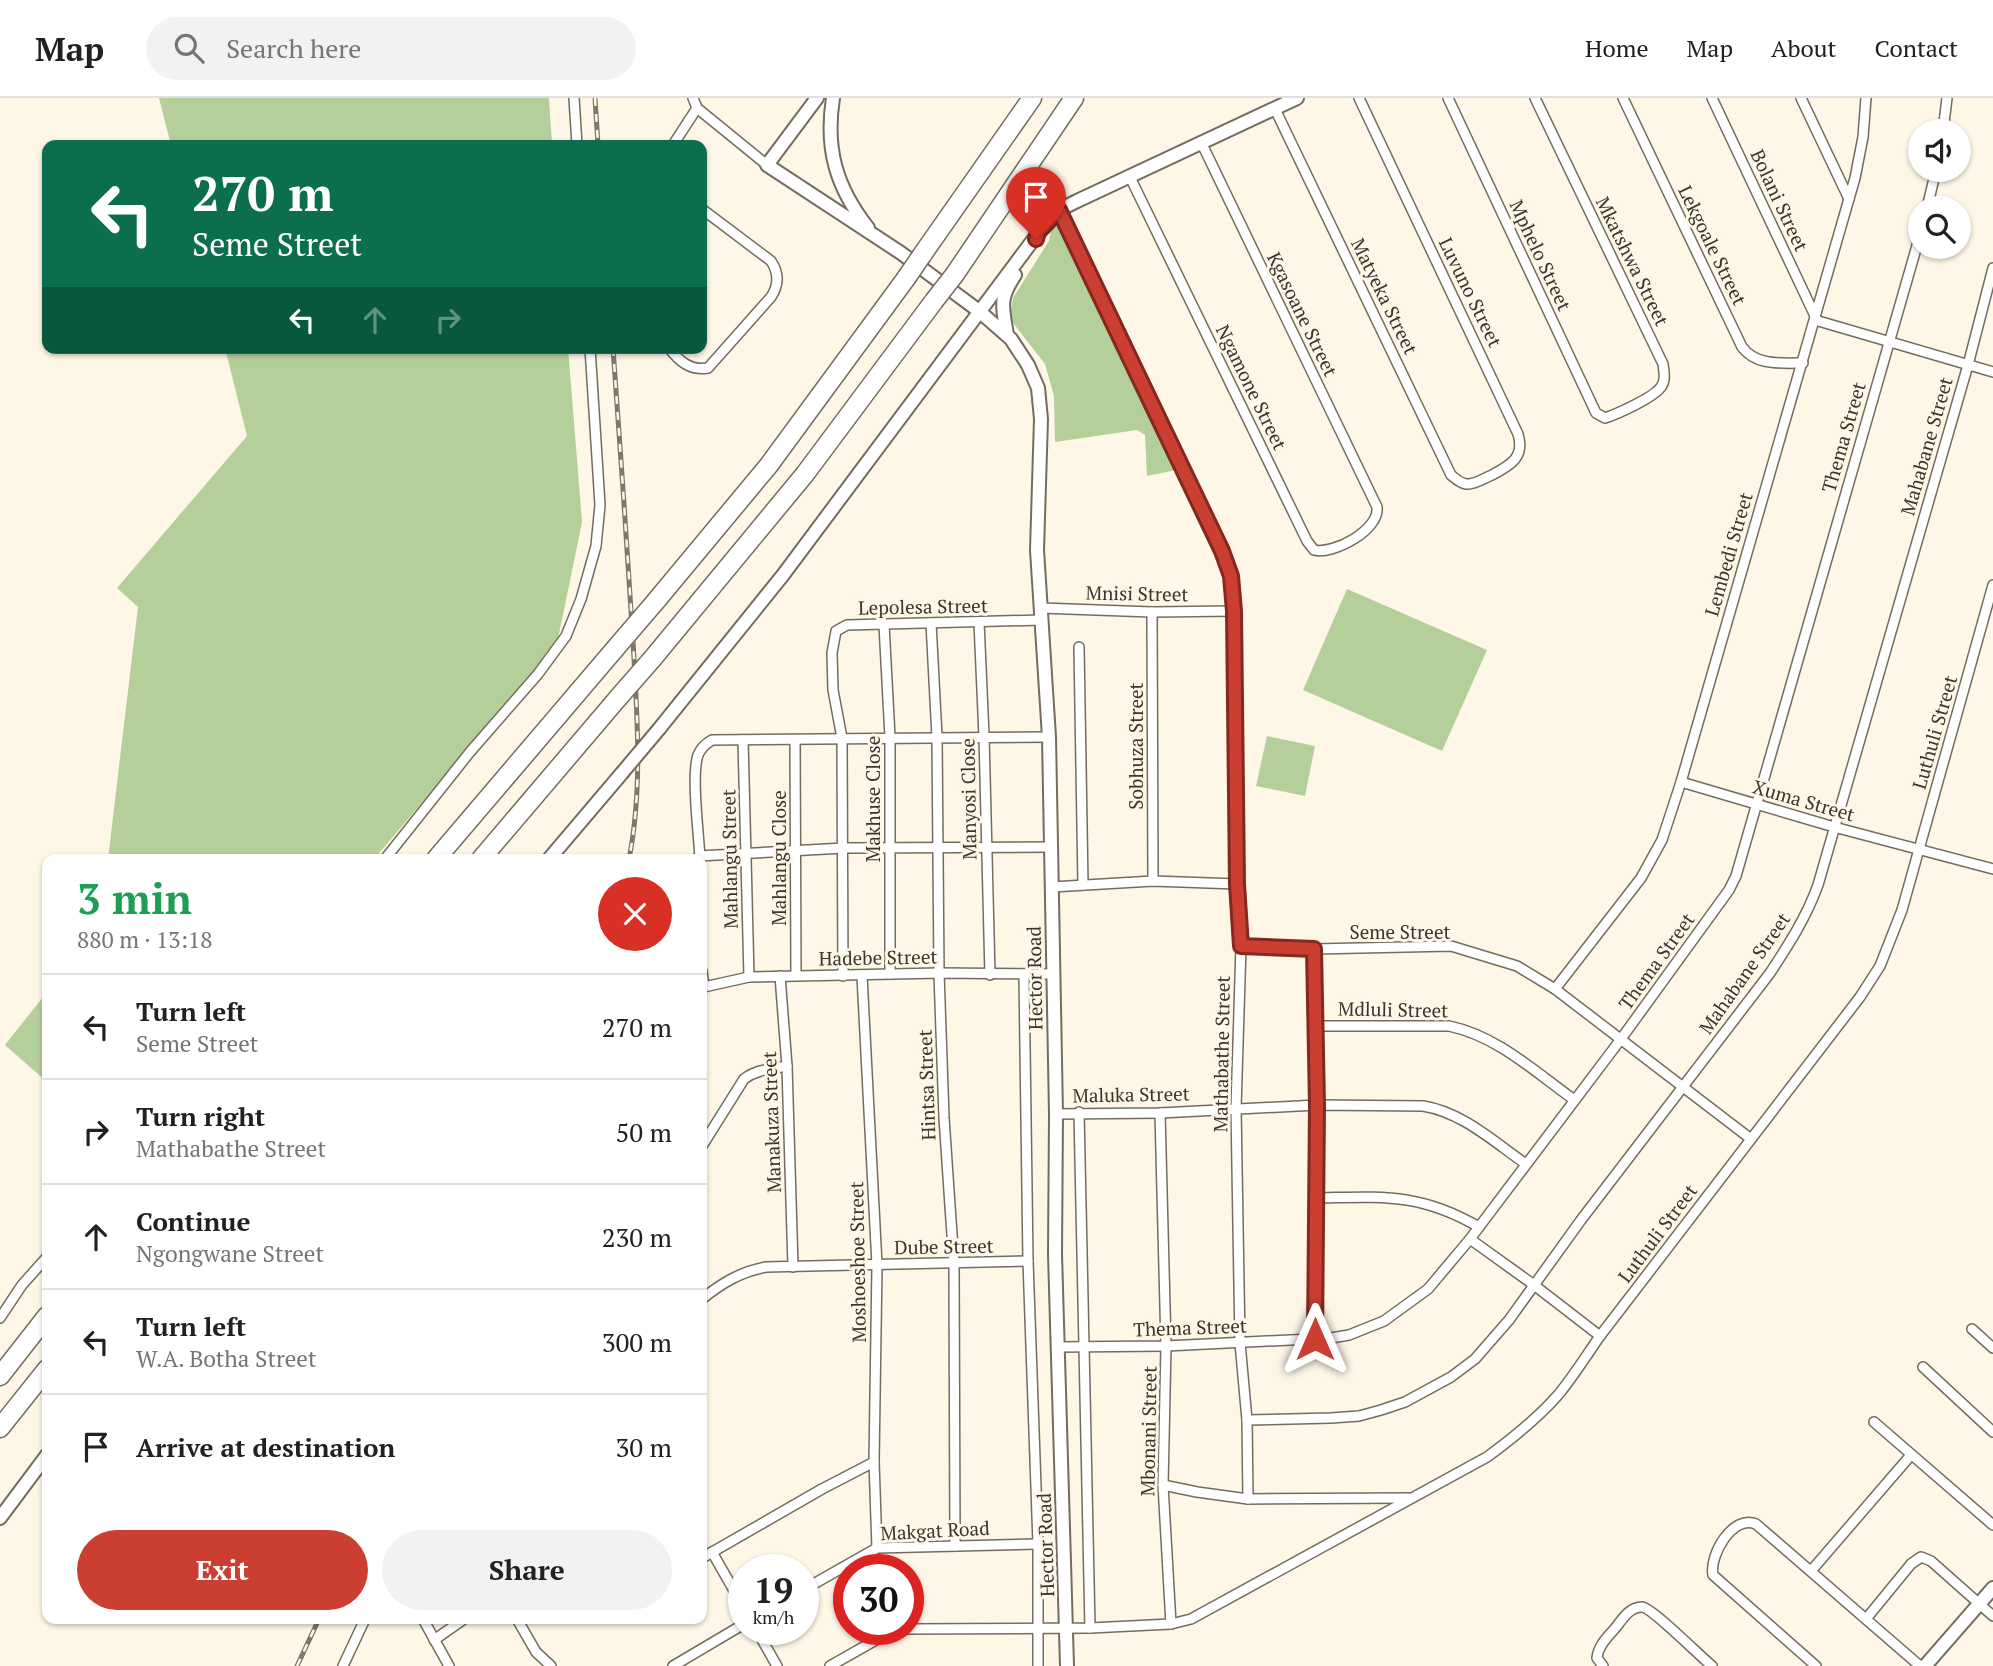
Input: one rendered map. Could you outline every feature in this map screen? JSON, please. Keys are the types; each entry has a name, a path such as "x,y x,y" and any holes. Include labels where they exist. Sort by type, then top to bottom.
{"highway":[{"path":"440,854 769,465 907,277 1032,98"},
{"path":"485,854 653,658 805,474 955,274 1074,98"},
{"path":"0,1376 42,1322"},
{"path":"0,1428 42,1375"}],"street":[{"path":"574,98 577,140"},
{"path":"693,98 697,108 767,165 817,98"},
{"path":"834,98 829,138 834,164 853,206 875,236"},
{"path":"553,854 659,729 783,575 1038,232 1059,210 1297,98"},
{"name":"Luvuno Street","path":"1359,98 1518,434 1521,450 1512,465 1475,483"},
{"name":"Mphelo Street","path":"1448,98 1597,413 1605,418 1610,416"},
{"name":"Mkatshwa Street","path":"1535,98 1663,364 1664,381 1660,388 1610,416"},
{"name":"Lekgoale Street","path":"1623,98 1746,353 1759,360 1802,363"},
{"name":"Bolani Street","path":"1712,98 1815,319"},
{"path":"1801,98 1849,199"},
{"name":"Lembedi Street","path":"1555,989 1641,878 1662,840 1849,199 1858,163 1866,98"},
{"path":"1944,119 1947,98"},
{"path":"676,140 697,108"},
{"name":"Matyeka Street","path":"1275,109 1451,475 1467,484 1475,483"},
{"name":"Kgasoane Street","path":"1202,144 1374,499 1378,514 1375,523"},
{"name":"Hector Road","path":"767,165 875,236 979,311 1007,335 1028,365 1038,388 1041,419 1037,551 1049,737 1056,1114 1055,1255 1067,1666"},
{"name":"Ngamone Street","path":"1129,175 1310,546 1319,551 1330,550 1375,523"},
{"name":"Mathabathe Street","path":"1059,210 1222,551 1231,576 1234,611 1237,884 1241,946 1236,1108 1240,1343 1247,1420 1248,1499"},
{"path":"675,354 684,363 700,369 708,368 772,297 778,284 776,268 771,261 707,213"},
{"path":"1007,335 1002,310 1004,294 1030,252 1038,232"},
{"name":"Thema Street","path":"1059,1347 1240,1343 1349,1335 1384,1321 1428,1289 1470,1239 1573,1099 1621,1039 1729,890 1739,868 1913,259"},
{"name":"Mahabane Street","path":"1247,1420 1359,1416 1405,1402 1451,1377 1475,1359 1494,1339 1792,940 1812,903 1968,365 1993,268"},
{"path":"1815,319 1993,372"},
{"path":"389,854 470,752 538,674 566,636 581,599 596,546 600,505 590,354"},
{"name":"Luthuli Street","path":"924,1629 1090,1628 1171,1624 1203,1614 1487,1457 1515,1437 1559,1393 1860,997 1880,966 1895,930 1919,850 1993,585"},
{"name":"Mnisi Street","path":"1041,615 1234,611"},
{"name":"Sobhuza Street","path":"1152,612 1153,881"},
{"name":"Lepolesa Street","path":"842,738 833,690 832,653 836,631 847,625 979,622 1041,615"},
{"name":"Manyosi Close","path":"979,622 990,975"},
{"name":"Hintsa Street","path":"931,623 940,846 944,1118 954,1264 955,1546"},
{"name":"Makhuse Close","path":"884,625 890,737 890,974"},
{"path":"1079,647 1083,885"},
{"path":"699,854 697,757 705,744 712,740 1049,737"},
{"path":"842,738 843,976"},
{"name":"Mahlangu Street","path":"743,740 749,977"},
{"name":"Mahlangu Close","path":"794,740 796,975"},
{"name":"Xuma Street","path":"1681,782 1757,806 1919,850"},
{"path":"707,857 844,848 1051,847"},
{"path":"1919,850 1993,869"},
{"path":"1052,887 1153,881 1237,884"},
{"name":"Seme Street","path":"1241,946 1314,949 1451,946 1517,966 1555,989 1751,1139"},
{"path":"1314,949 1317,1105 1315,1339"},
{"name":"Hadebe Street","path":"707,988 749,977 780,975 1053,975"},
{"name":"Manakuza Street","path":"780,975 787,1066 793,1267"},
{"name":"Moshoeshoe Street","path":"862,976 877,1265 874,1462 877,1548"},
{"name":"Hector Road","path":"1024,976 1028,1261 1038,1544 1038,1666"},
{"name":"Mdluli Street","path":"1316,1026 1449,1026 1470,1030 1499,1045 1573,1099"},
{"path":"707,1138 744,1079 751,1073 787,1066"},
{"name":"Maluka Street","path":"1056,1114 1160,1113 1317,1105 1423,1106 1437,1108 1463,1121 1526,1164"},
{"path":"1079,1112 1090,1628"},
{"name":"Mbonani Street","path":"1160,1113 1166,1346 1163,1485 1171,1624"},
{"path":"1315,1198 1413,1199 1454,1212 1479,1227"},
{"path":"1470,1239 1600,1336"},
{"name":"Dube Street","path":"707,1295 725,1281 747,1270 766,1267 1028,1261"},
{"path":"0,1318 22,1285 42,1263"},
{"path":"1972,1329 1993,1348"},
{"path":"1923,1367 1993,1432"},
{"path":"1874,1422 1993,1525"},
{"path":"1811,1572 1911,1455"},
{"path":"0,1518 42,1462"},
{"path":"707,1555 874,1462"},
{"path":"1163,1485 1197,1493 1248,1499 1410,1498"},
{"path":"1816,1666 1713,1575 1712,1566 1721,1544 1736,1526 1748,1521 1756,1524 1866,1619 1927,1665 1993,1588"},
{"name":"Makgat Road","path":"819,1581 877,1548 1038,1544"},
{"path":"712,1552 728,1580"},
{"path":"1866,1619 1911,1564 1921,1557 1931,1561 1993,1616"},
{"path":"1603,1666 1597,1658 1600,1647 1625,1615 1642,1607 1655,1614 1712,1666"},
{"path":"343,1666 363,1624"},
{"path":"426,1624 449,1666"},
{"path":"435,1640 457,1624"},
{"path":"520,1624 536,1652 551,1666"},
{"path":"673,1666 728,1634"},
{"path":"765,1645 777,1666"},
{"name":"Luthuli Street","path":"830,1666 866,1645"}],"green space":[{"path":"159,98 549,98 552,140 170,140"},
{"path":"1066,215 1176,470 1147,476 1145,435 1137,430 1055,442 1054,396 1045,364 1010,319 1013,298 1049,241 1051,229"},
{"path":"226,354 568,354 582,522 557,644 378,854 109,854 138,607 117,588 247,436"},
{"path":"1347,589 1487,650 1442,751 1303,690"},
{"path":"1267,736 1315,746 1305,796 1256,786"},
{"path":"42,998 42,1078 5,1045"}],"railway":[{"path":"595,98 598,140"},
{"path":"613,354 637,723 636,805 630,854"},
{"path":"297,1666 317,1624"}],"route":[{"path":"1036,239 1038,232 1059,210 1222,551 1231,576 1234,611 1237,884 1241,946 1314,949 1317,1105 1315,1339"}]}
